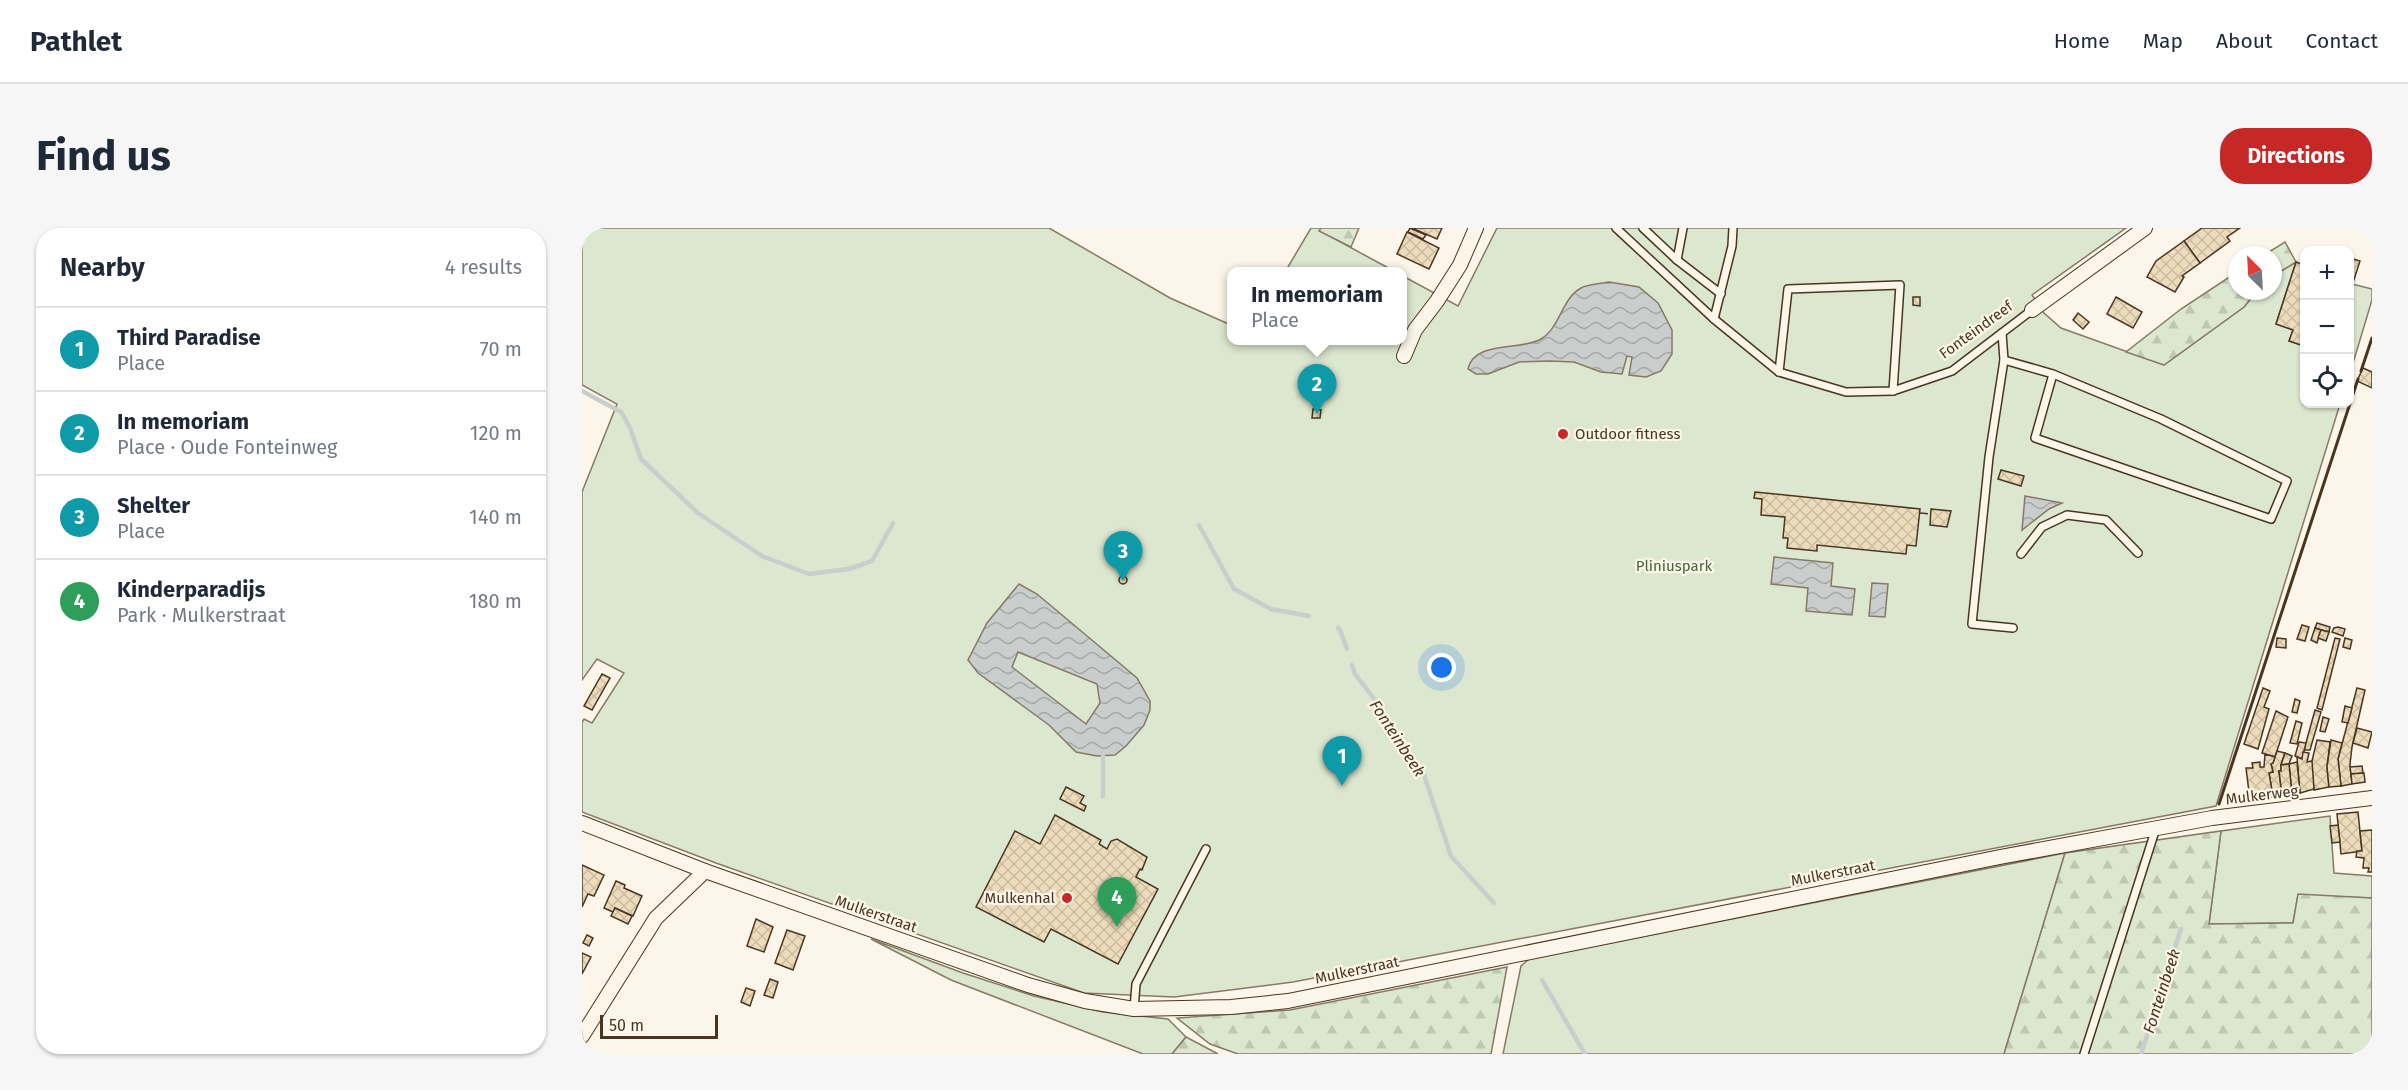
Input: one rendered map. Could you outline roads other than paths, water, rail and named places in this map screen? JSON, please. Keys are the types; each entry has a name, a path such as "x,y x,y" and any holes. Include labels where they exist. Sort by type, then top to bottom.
{"street":[{"path":"1404,356 1415,330 1460,265 1476,228"},
{"name":"Fonteindreef","path":"2032,310 2145,228"},
{"name":"Mulkerweg","path":"2156,828 2372,798"},
{"name":"Mulkerstraat","path":"582,823 705,871 1028,985 1085,1001 1134,1009 1231,1006 1288,1001 1518,953 2156,828"},
{"path":"582,1036 656,918 705,871"}],"lane":[{"name":"Fonteindreef","path":"1616,228 1714,319 1779,372 1846,392 1893,391 1952,371 2032,310"},
{"path":"1643,228 1677,260 1721,294"},
{"path":"1677,260 1683,228"},
{"path":"1714,319 1732,246 1733,228"},
{"path":"1779,372 1788,289 1900,285 1893,391"},
{"path":"2002,333 2004,360 1990,449 1972,624 2013,628"},
{"path":"2004,360 2053,374 2161,419 2287,481 2271,519 2035,438 2053,374"},
{"path":"2021,554 2042,527 2067,515 2106,520 2138,553"},
{"path":"2084,1054 2156,828"},
{"path":"1134,1009 1136,984 1206,849"}],"water":[{"path":"1609,282 1639,287 1658,303 1672,330 1672,354 1661,371 1646,377 1629,375 1632,357 1627,356 1622,374 1601,372 1574,362 1550,361 1519,362 1488,374 1476,374 1468,369 1472,360 1479,354 1489,350 1533,343 1541,339 1553,328 1569,299 1575,293 1584,287"},
{"path":"2025,496 2062,503 2049,509 2022,530"},
{"path":"1774,557 1833,563 1831,586 1855,589 1852,615 1806,611 1808,588 1771,584"},
{"path":"1872,583 1888,584 1885,617 1869,616"},
{"path":"1019,584 1037,594 1137,678 1150,701 1150,710 1144,725 1115,755 1097,756 1076,752 1049,725 978,673 968,660 987,623","holes":["1018,652 1097,684 1100,703 1086,724 1012,667"]}],"waterway":[{"path":"582,391 621,412 630,428 641,459 698,513 762,556 809,574 849,569 872,561 893,523"},
{"name":"Fonteinbeek","path":"1199,525 1234,589 1271,609 1309,616"},
{"name":"Fonteinbeek","path":"1338,628 1347,649"},
{"name":"Fonteinbeek","path":"1352,665 1355,674 1378,704 1391,732 1412,760 1422,769 1451,856 1494,903"},
{"path":"1103,755 1103,796"},
{"name":"Fonteinbeek","path":"2141,1054 2181,929"},
{"name":"Fonteinbeek","path":"1542,980 1585,1054"}],"place":[{"name":"In memoriam","path":"1317,414"},
{"name":"Outdoor fitness","path":"1563,434"},
{"name":"Shelter","path":"1123,581"},
{"name":"Third Paradise","path":"1342,786"},
{"name":"Mulkenhal","path":"1067,898"},
{"name":"Kinderparadijs","path":"1117,927"}],"park label":[{"name":"Pliniuspark","path":"1674,566"}]}
